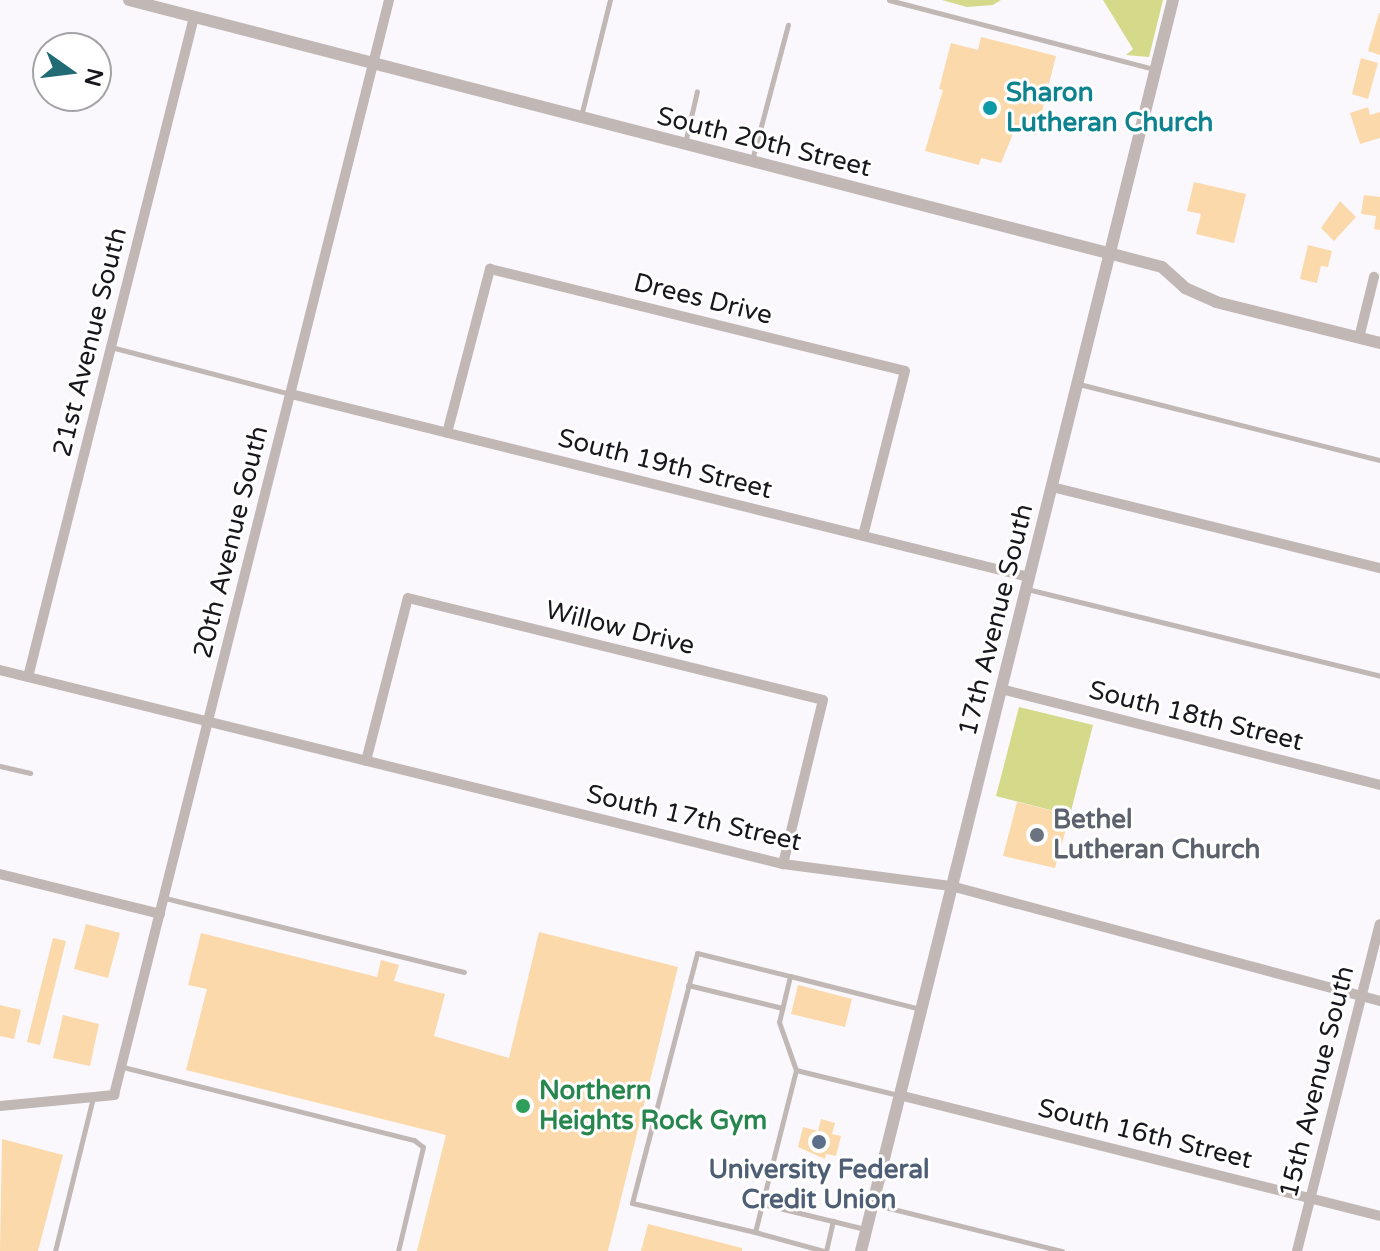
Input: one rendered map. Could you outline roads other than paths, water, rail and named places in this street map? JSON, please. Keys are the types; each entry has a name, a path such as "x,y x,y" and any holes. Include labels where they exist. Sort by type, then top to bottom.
{"street":[{"name":"South 20th Street","path":"129,0 1162,267 1185,288 1216,302 1380,343"},
{"name":"20th Avenue South","path":"93,1098 114,1095 122,1067 389,0"},
{"name":"17th Avenue South","path":"861,1251 1173,0"},
{"name":"21st Avenue South","path":"28,677 194,17"},
{"name":"Drees Drive","path":"447,433 490,269 905,371 863,536"},
{"path":"1359,338 1374,277"},
{"name":"South 19th Street","path":"291,394 863,536 1028,583"},
{"path":"1052,487 1380,568"},
{"name":"Willow Drive","path":"366,761 408,598 823,700 783,864"},
{"name":"South 17th Street","path":"0,670 783,864 951,886 1380,1001"},
{"name":"South 18th Street","path":"1001,689 1380,785"},
{"path":"0,874 160,914"},
{"name":"15th Avenue South","path":"1297,1251 1380,924"},
{"name":"South 16th Street","path":"899,1095 1380,1216"},
{"path":"0,1106 93,1098"}],"lane":[{"path":"581,117 610,0"},
{"path":"889,0 1155,69"},
{"path":"751,161 788,25"},
{"path":"685,144 697,91"},
{"path":"111,347 291,394"},
{"path":"1077,383 1380,460"},
{"path":"1028,583 1380,676"},
{"path":"0,766 30,773"},
{"path":"164,898 464,972"},
{"path":"833,1221 825,1251 632,1203 697,953 920,1009"},
{"path":"755,1232 796,1070 779,1022 790,976"},
{"path":"688,985 782,1008"},
{"path":"122,1067 414,1140 423,1147 398,1251"},
{"path":"796,1070 899,1095"},
{"path":"55,1251 93,1098"},
{"path":"763,1204 866,1229"},
{"path":"872,1204 1062,1251"}],"place":[{"name":"Sharon Lutheran Church","path":"990,108"},
{"name":"Bethel Lutheran Church","path":"1037,835"},
{"name":"Northern Heights Rock Gym","path":"523,1106"},
{"name":"University Federal Credit Union","path":"819,1142"}]}
